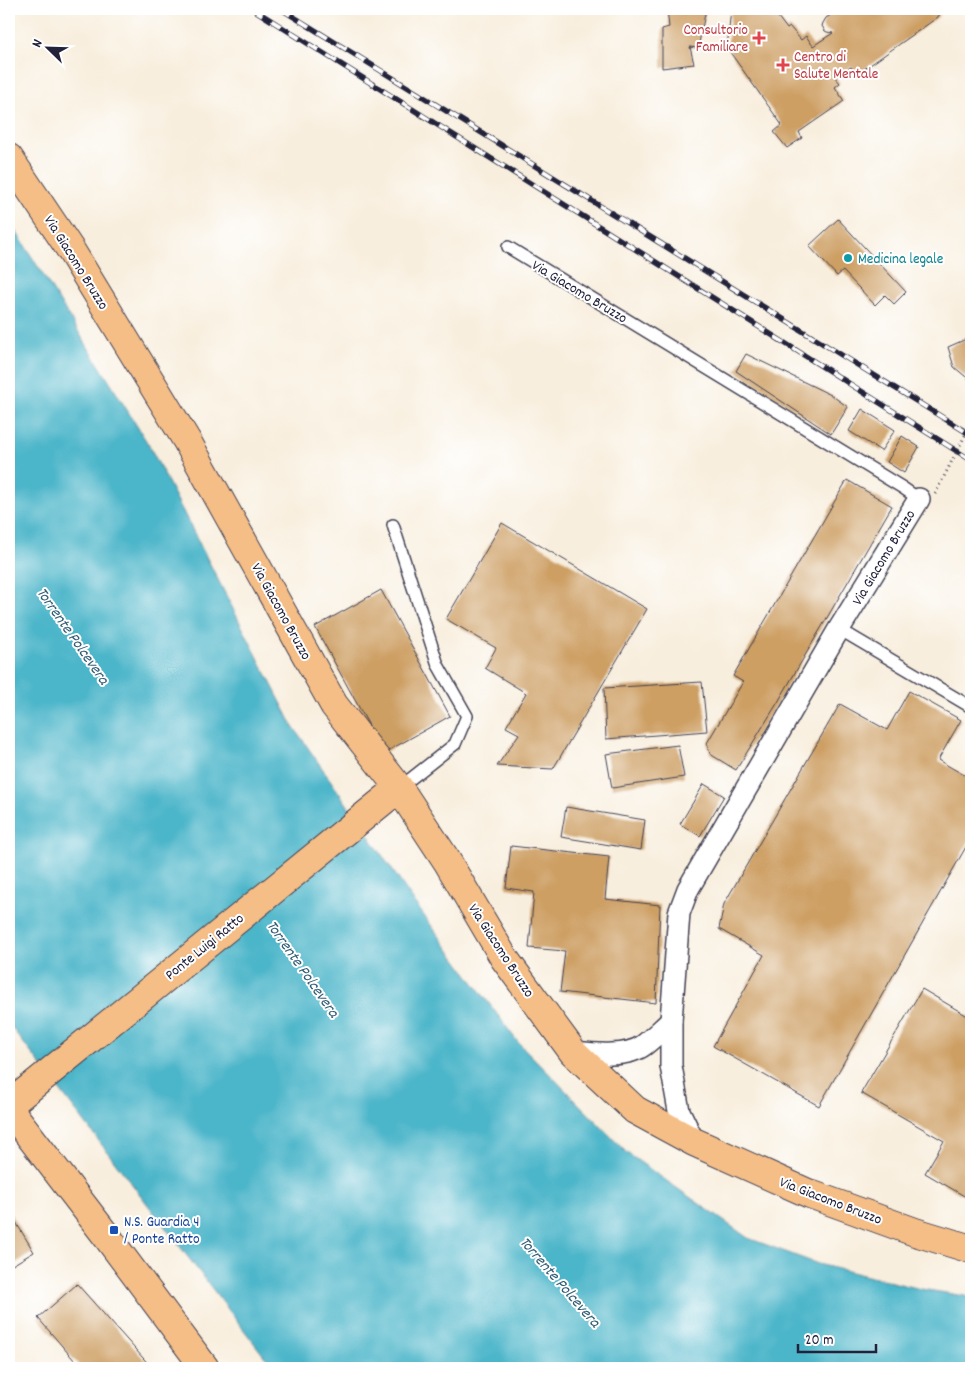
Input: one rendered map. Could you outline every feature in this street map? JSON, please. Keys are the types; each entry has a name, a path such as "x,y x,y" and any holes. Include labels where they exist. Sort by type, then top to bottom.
{"main road":[{"name":"Via Giacomo Bruzzo","path":"9,158 70,249 187,440 334,705 399,788 447,861 504,958 573,1052 635,1110 694,1142 810,1194 915,1232 971,1249"},
{"name":"Ponte Luigi Ratto","path":"9,1105 399,788"},
{"path":"9,1109 205,1368"}],"street":[{"name":"Via Giacomo Bruzzo","path":"694,1142 679,1110 671,1066 671,1022 679,913 685,895 840,629 927,497"},
{"path":"573,1052 606,1055 626,1052 642,1047 671,1022"}],"lane":[{"name":"Via Giacomo Bruzzo","path":"508,247 903,488 927,497"},
{"path":"393,525 438,665 467,716 455,744 399,788"},
{"path":"840,629 971,707"}],"path":[{"path":"927,497 971,424"}],"water":[{"name":"Torrente Polcevera","path":"9,220 150,447 293,726 422,913 517,1041 627,1153 748,1238 818,1264 921,1289 971,1297 971,1368 275,1368 264,1356 9,1024"}],"building":[{"path":"667,9 706,9 698,48 690,47 694,64 662,68 662,29 669,27"},
{"path":"731,9 772,9 787,29 790,27 801,40 806,36 813,46 833,33 825,31 822,26 826,18 840,9 941,9 941,12 938,17 863,70 855,71 851,67 835,77 840,83 835,87 844,101 799,132 802,138 787,148 774,132 782,125 727,48"},
{"name":"Medicina legale","path":"838,219 906,292 894,304 885,295 875,305 843,271 837,276 809,246"},
{"path":"971,337 971,381 954,367 948,347"},
{"path":"746,354 831,395 848,407 831,434 736,371"},
{"path":"862,409 895,430 881,451 849,431"},
{"path":"902,436 919,447 904,473 887,462"},
{"path":"847,480 892,506 778,702 736,770 710,754 707,743 743,682 733,676"},
{"path":"502,523 647,609 553,769 497,766 519,734 506,727 526,693 485,668 496,648 446,619"},
{"path":"381,590 450,716 384,753 315,627"},
{"path":"702,682 707,731 606,739 604,688"},
{"path":"909,691 961,720 938,760 971,779 971,838 819,1106 713,1046 764,955 719,929 724,904 840,704 887,730"},
{"path":"678,745 684,777 612,788 606,754"},
{"path":"704,784 724,796 700,836 680,824"},
{"path":"566,807 645,820 641,850 561,837"},
{"path":"511,846 609,857 605,899 660,905 656,1003 560,992 565,951 529,948 534,892 506,888"},
{"path":"922,989 971,1018 971,1200 925,1173 944,1141 861,1093"},
{"path":"9,1211 34,1252 9,1267"},
{"path":"77,1284 152,1368 81,1368 38,1318"}],"railway":[{"path":"253,9 971,460"},
{"path":"281,9 971,435"}],"place":[{"name":"Consultorio Familiare","path":"759,38"},
{"name":"Centro di Salute Mentale","path":"783,65"},
{"name":"Medicina legale","path":"848,258"},
{"name":"N.S. Guardia 4 / Ponte Ratto","path":"114,1230"}]}
